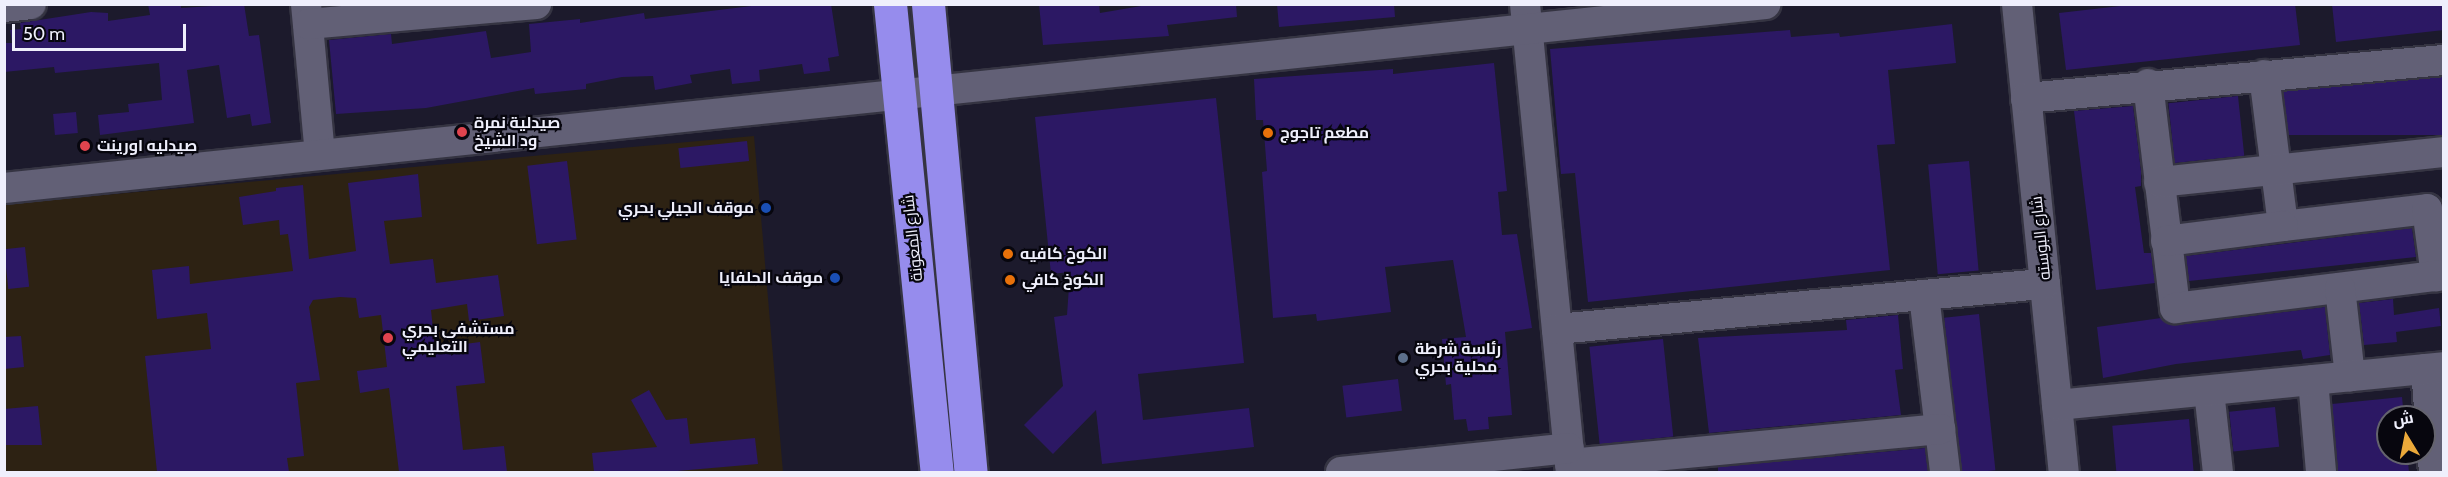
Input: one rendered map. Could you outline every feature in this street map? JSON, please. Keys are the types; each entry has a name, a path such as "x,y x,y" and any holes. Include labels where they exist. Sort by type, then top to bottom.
{"highway":[{"name":"شارع المعونة","path":"890,4 937,472"},
{"path":"928,4 972,472"}],"street":[{"path":"4,7 31,4"},
{"path":"320,154 307,14 536,4"},
{"path":"4,188 936,91 1526,17 1765,4"},
{"name":"شارع البوسته","path":"2017,4 2064,472"},
{"path":"1526,17 1570,462"},
{"path":"2026,98 2148,84 2444,60"},
{"path":"2264,75 2283,226"},
{"path":"2148,84 2158,182 2175,308 2440,276 2427,209 2166,241"},
{"path":"2158,182 2275,167 2444,152"},
{"path":"1557,328 2045,284"},
{"path":"2340,288 2350,376"},
{"path":"1924,295 1945,472"},
{"path":"2057,405 2434,368 2434,472"},
{"path":"2313,380 2321,472"},
{"path":"2210,391 2218,472"},
{"path":"1341,472 1570,462 1940,429"}],"shaded area":[{"name":"مستشفى بحري التعليمي","path":"754,136 783,472 5,472 5,204"}],"building":[{"path":"148,4 181,4 181,8 244,4 249,36 259,35 271,123 252,126 250,114 227,118 219,65 187,70 194,123 100,135 98,115 129,112 128,104 162,100 159,63 55,73 54,67 4,72 4,43 12,43 10,30 21,29 20,23 91,12 108,13 108,21 150,15"},
{"path":"769,4 831,4 839,56 828,58 830,71 804,74 802,64 759,70 760,81 732,84 730,69 690,75 692,83 655,90 653,76 622,77 586,84 586,89 535,94 534,88 426,108 336,114 329,40 391,34 392,44 486,31 491,58 531,52 529,24 580,19 580,23 644,13 645,19"},
{"path":"1039,4 1099,4 1100,13 1153,4 1236,4 1237,17 1167,25 1169,36 1043,45"},
{"path":"1277,4 1394,4 1395,17 1279,27"},
{"path":"2138,4 2295,4 2300,45 2066,70 2059,13"},
{"path":"2332,4 2444,4 2444,30 2336,42"},
{"path":"1952,24 1956,63 1888,70 1895,144 1877,145 1890,270 1588,302 1575,173 1561,174 1550,49 1790,30 1791,37 1839,33 1840,37"},
{"path":"1494,63 1507,191 1498,192 1502,235 1517,234 1532,328 1505,332 1512,415 1488,417 1489,429 1468,431 1466,419 1454,420 1451,384 1446,385 1442,339 1466,337 1453,260 1385,267 1391,312 1317,321 1316,314 1273,318 1262,172 1267,171 1263,120 1256,120 1254,79 1393,69 1393,74"},
{"path":"2283,77 2444,77 2444,135 2283,135"},
{"path":"2238,96 2244,156 2175,163 2168,103"},
{"path":"1216,98 1244,363 1138,374 1143,420 1249,408 1254,447 1102,464 1096,410 1053,454 1024,425 1063,386 1054,317 1067,315 1070,272 1051,274 1035,117"},
{"path":"2133,106 2141,171 2141,186 2135,187 2144,253 2151,253 2155,283 2096,290 2074,111"},
{"path":"76,112 78,133 55,135 53,114"},
{"path":"747,141 749,161 680,168 678,148"},
{"path":"567,161 577,239 537,244 527,166"},
{"path":"1969,161 1979,271 1938,274 1928,165"},
{"path":"418,174 422,217 384,221 390,264 433,259 436,283 498,275 504,316 469,321 467,304 431,310 435,348 480,342 485,383 456,386 463,450 504,446 507,472 399,472 389,388 360,393 357,371 387,367 381,315 359,318 356,298 340,297 313,300 309,307 320,380 296,383 304,456 287,458 289,472 157,472 145,356 211,349 207,313 157,319 152,270 189,266 190,284 293,271 288,234 280,235 279,220 243,225 239,197 276,191 276,188 303,185 309,259 356,251 348,183"},
{"path":"2412,228 2416,257 2189,281 2186,256"},
{"path":"25,247 29,287 8,289 4,249"},
{"path":"2393,299 2394,315 2439,308 2441,326 2396,332 2397,342 2364,345 2359,303"},
{"path":"2325,307 2330,355 2303,359 2301,350 2176,364 2103,378 2097,327 2161,318 2177,325"},
{"path":"1979,314 1995,470 1960,472 1944,318"},
{"path":"1898,315 1903,369 1895,370 1901,415 1709,433 1698,338 1847,330 1846,320"},
{"path":"21,336 24,367 4,369 4,337"},
{"path":"1663,339 1673,436 1600,444 1589,347"},
{"path":"1398,379 1402,411 1346,418 1342,386"},
{"path":"649,390 666,420 687,418 690,444 755,438 758,464 666,472 594,472 592,453 657,447 631,400"},
{"path":"2402,397 2403,405 2376,405 2376,465 2408,465 2409,472 2338,472 2332,404"},
{"path":"38,406 42,445 4,445 4,409"},
{"path":"2275,407 2279,447 2233,452 2229,412"},
{"path":"2189,419 2194,472 2116,472 2112,426"},
{"path":"1925,448 1928,472 1718,472 1718,467"}],"place":[{"name":"صيدلية نمرة ود الشيخ","path":"462,132"},
{"name":"مطعم تاجوج","path":"1268,133"},
{"name":"صيدليه اورينت","path":"85,146"},
{"name":"موقف الجيلي بحري","path":"766,208"},
{"name":"الكوخ كافيه","path":"1008,254"},
{"name":"موقف الحلفايا","path":"835,278"},
{"name":"الكوخ كافي","path":"1010,280"},
{"name":"مستشفى بحري التعليمي","path":"388,338"},
{"name":"رئاسة شرطة محلية بحري","path":"1403,358"}]}
